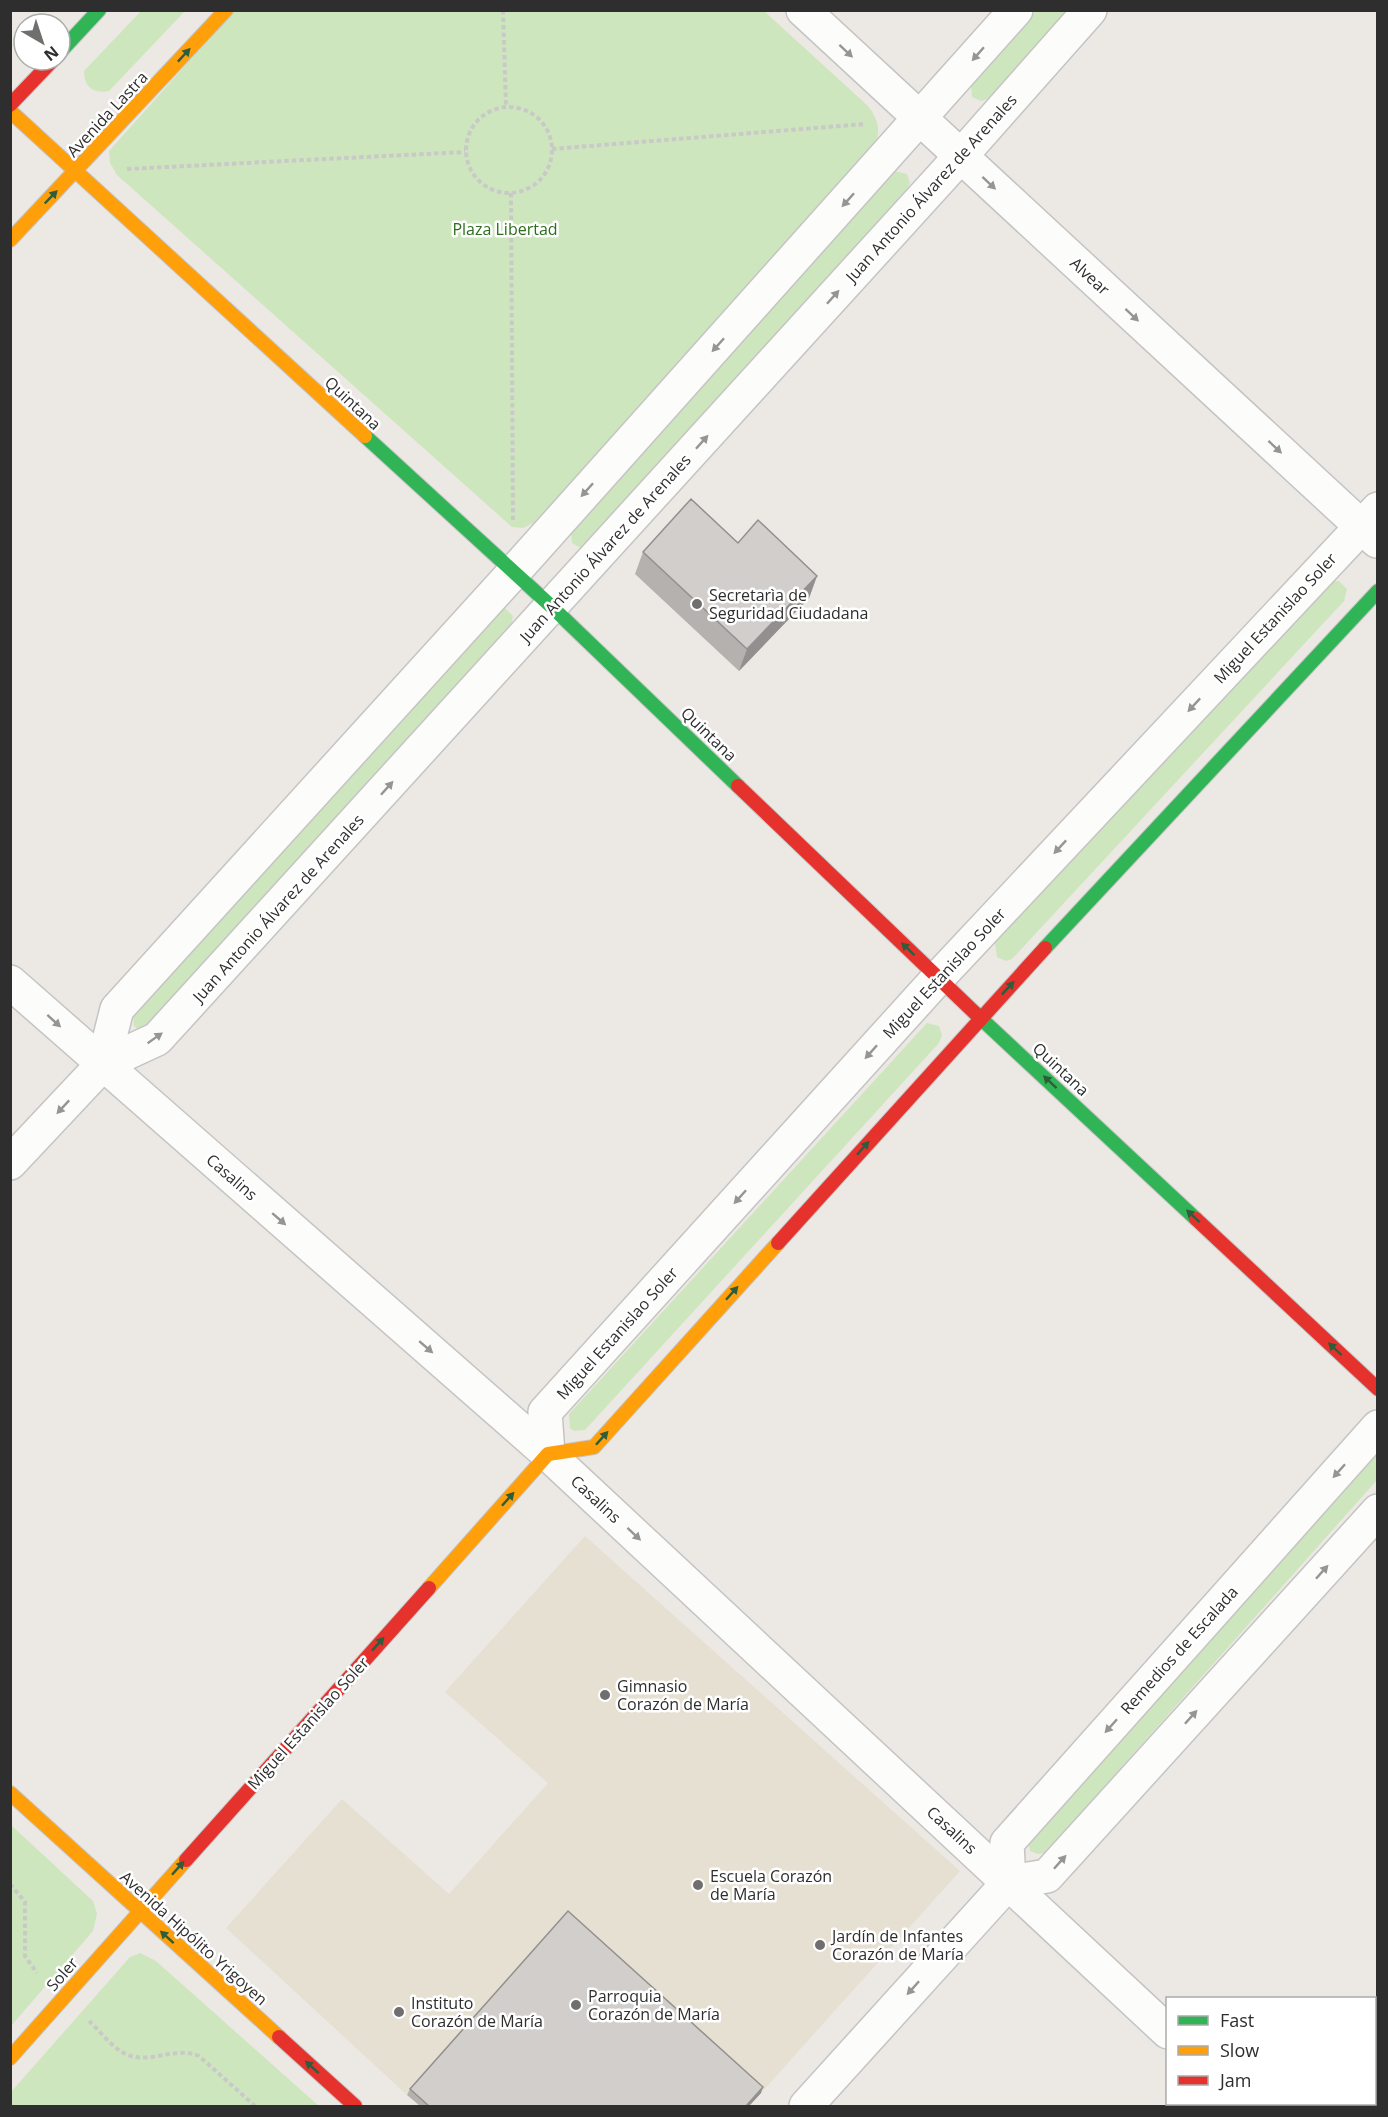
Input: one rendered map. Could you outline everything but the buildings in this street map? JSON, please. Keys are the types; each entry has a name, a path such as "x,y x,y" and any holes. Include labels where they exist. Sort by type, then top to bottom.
{"street":[{"path":"72,39 99,10"},
{"name":"Avenida Lastra","path":"10,240 226,10"},
{"name":"Alvear","path":"803,10 960,157 1372,526"},
{"name":"Juan Antonio Álvarez de Arenales","path":"103,1064 117,1009 513,573 1016,10"},
{"name":"Juan Antonio Álvarez de Arenales","path":"10,1163 103,1064 157,1039 552,607 960,157 1090,10"},
{"path":"10,105 41,72"},
{"name":"Quintana","path":"10,111 552,607 938,978 1377,1389"},
{"name":"Miguel Estanislao Soler","path":"139,1911 548,1454 545,1412 938,978 1372,526"},
{"path":"548,1454 594,1447 981,1017 1377,591"},
{"name":"Casalins","path":"10,982 548,1454 1166,2030"},
{"name":"Remedios de Escalada","path":"1009,1882 1007,1843 1377,1427"},
{"path":"806,2106 1009,1882 1047,1876 1377,1511"},
{"name":"Avenida Hipólito Yrigoyen","path":"10,1793 355,2106"},
{"name":"Soler","path":"10,2058 139,1911"}],"path":[{"path":"503,10 506,107"},
{"path":"506,107 519,108 532,114 549,135 552,149 550,162 536,184 525,191 512,194 498,193 475,178 465,152 466,139 481,117 493,110 506,107"},
{"path":"552,149 920,120"},
{"path":"76,171 465,152"},
{"path":"512,194 513,573"},
{"path":"10,1884 26,1902 25,1956 33,1970 125,2054 138,2058 189,2052 199,2056 255,2106"}],"shaded area":[{"path":"585,1536 960,1871 761,2093 566,1917 407,2095 226,1928 342,1799 449,1894 548,1783 445,1692"}],"green space":[{"name":"Plaza Libertad","path":"235,10 764,11 868,106 877,122 877,138 873,150 538,521 523,528 512,527 117,175 110,163 109,151"},
{"path":"141,11 185,11 109,91 103,92 90,88 84,77 84,71"},
{"path":"1036,11 1067,11 988,99 981,101 972,97 971,84"},
{"path":"895,171 907,174 910,183 906,191 587,546 581,548 572,543 571,530"},
{"path":"1333,581 1339,581 1347,589 1344,601 1012,959 1006,961 997,957 995,943"},
{"path":"499,608 505,608 513,616 511,628 149,1028 138,1029 134,1026 133,1013"},
{"path":"927,1023 939,1026 942,1035 939,1043 585,1430 574,1431 570,1428 569,1414"},
{"path":"1377,1446 1377,1480 1045,1853 1038,1854 1030,1851 1028,1837"},
{"path":"11,1825 93,1901 97,1914 93,1931 11,2026"},
{"path":"140,1953 156,1961 319,2106 11,2106 11,2092 130,1957"}],"traffic: fast":[{"path":"72,39 99,10"},
{"path":"365,436 552,607 738,786"},
{"path":"1045,948 1378,591"},
{"path":"975,1013 1196,1219"}],"traffic: slow":[{"path":"10,240 226,10"},
{"path":"10,111 365,436"},
{"path":"429,1588 548,1454 594,1447 778,1243"},
{"path":"10,1793 279,2037"},
{"path":"10,2058 186,1860"}],"traffic: jam":[{"path":"10,105 42,72"},
{"path":"738,786 975,1013"},
{"path":"778,1243 1045,948"},
{"path":"1196,1219 1378,1389"},
{"path":"186,1860 429,1588"},
{"path":"279,2037 355,2106"}],"place":[{"name":"Secretarìa de Seguridad Ciudadana","path":"697,604"},
{"name":"Gimnasio Corazón de María","path":"605,1695"},
{"name":"Escuela Corazón de María","path":"698,1885"},
{"name":"Jardín de Infantes Corazón de María","path":"820,1945"},
{"name":"Parroquia Corazón de María","path":"576,2005"},
{"name":"Instituto Corazón de María","path":"399,2012"}]}
